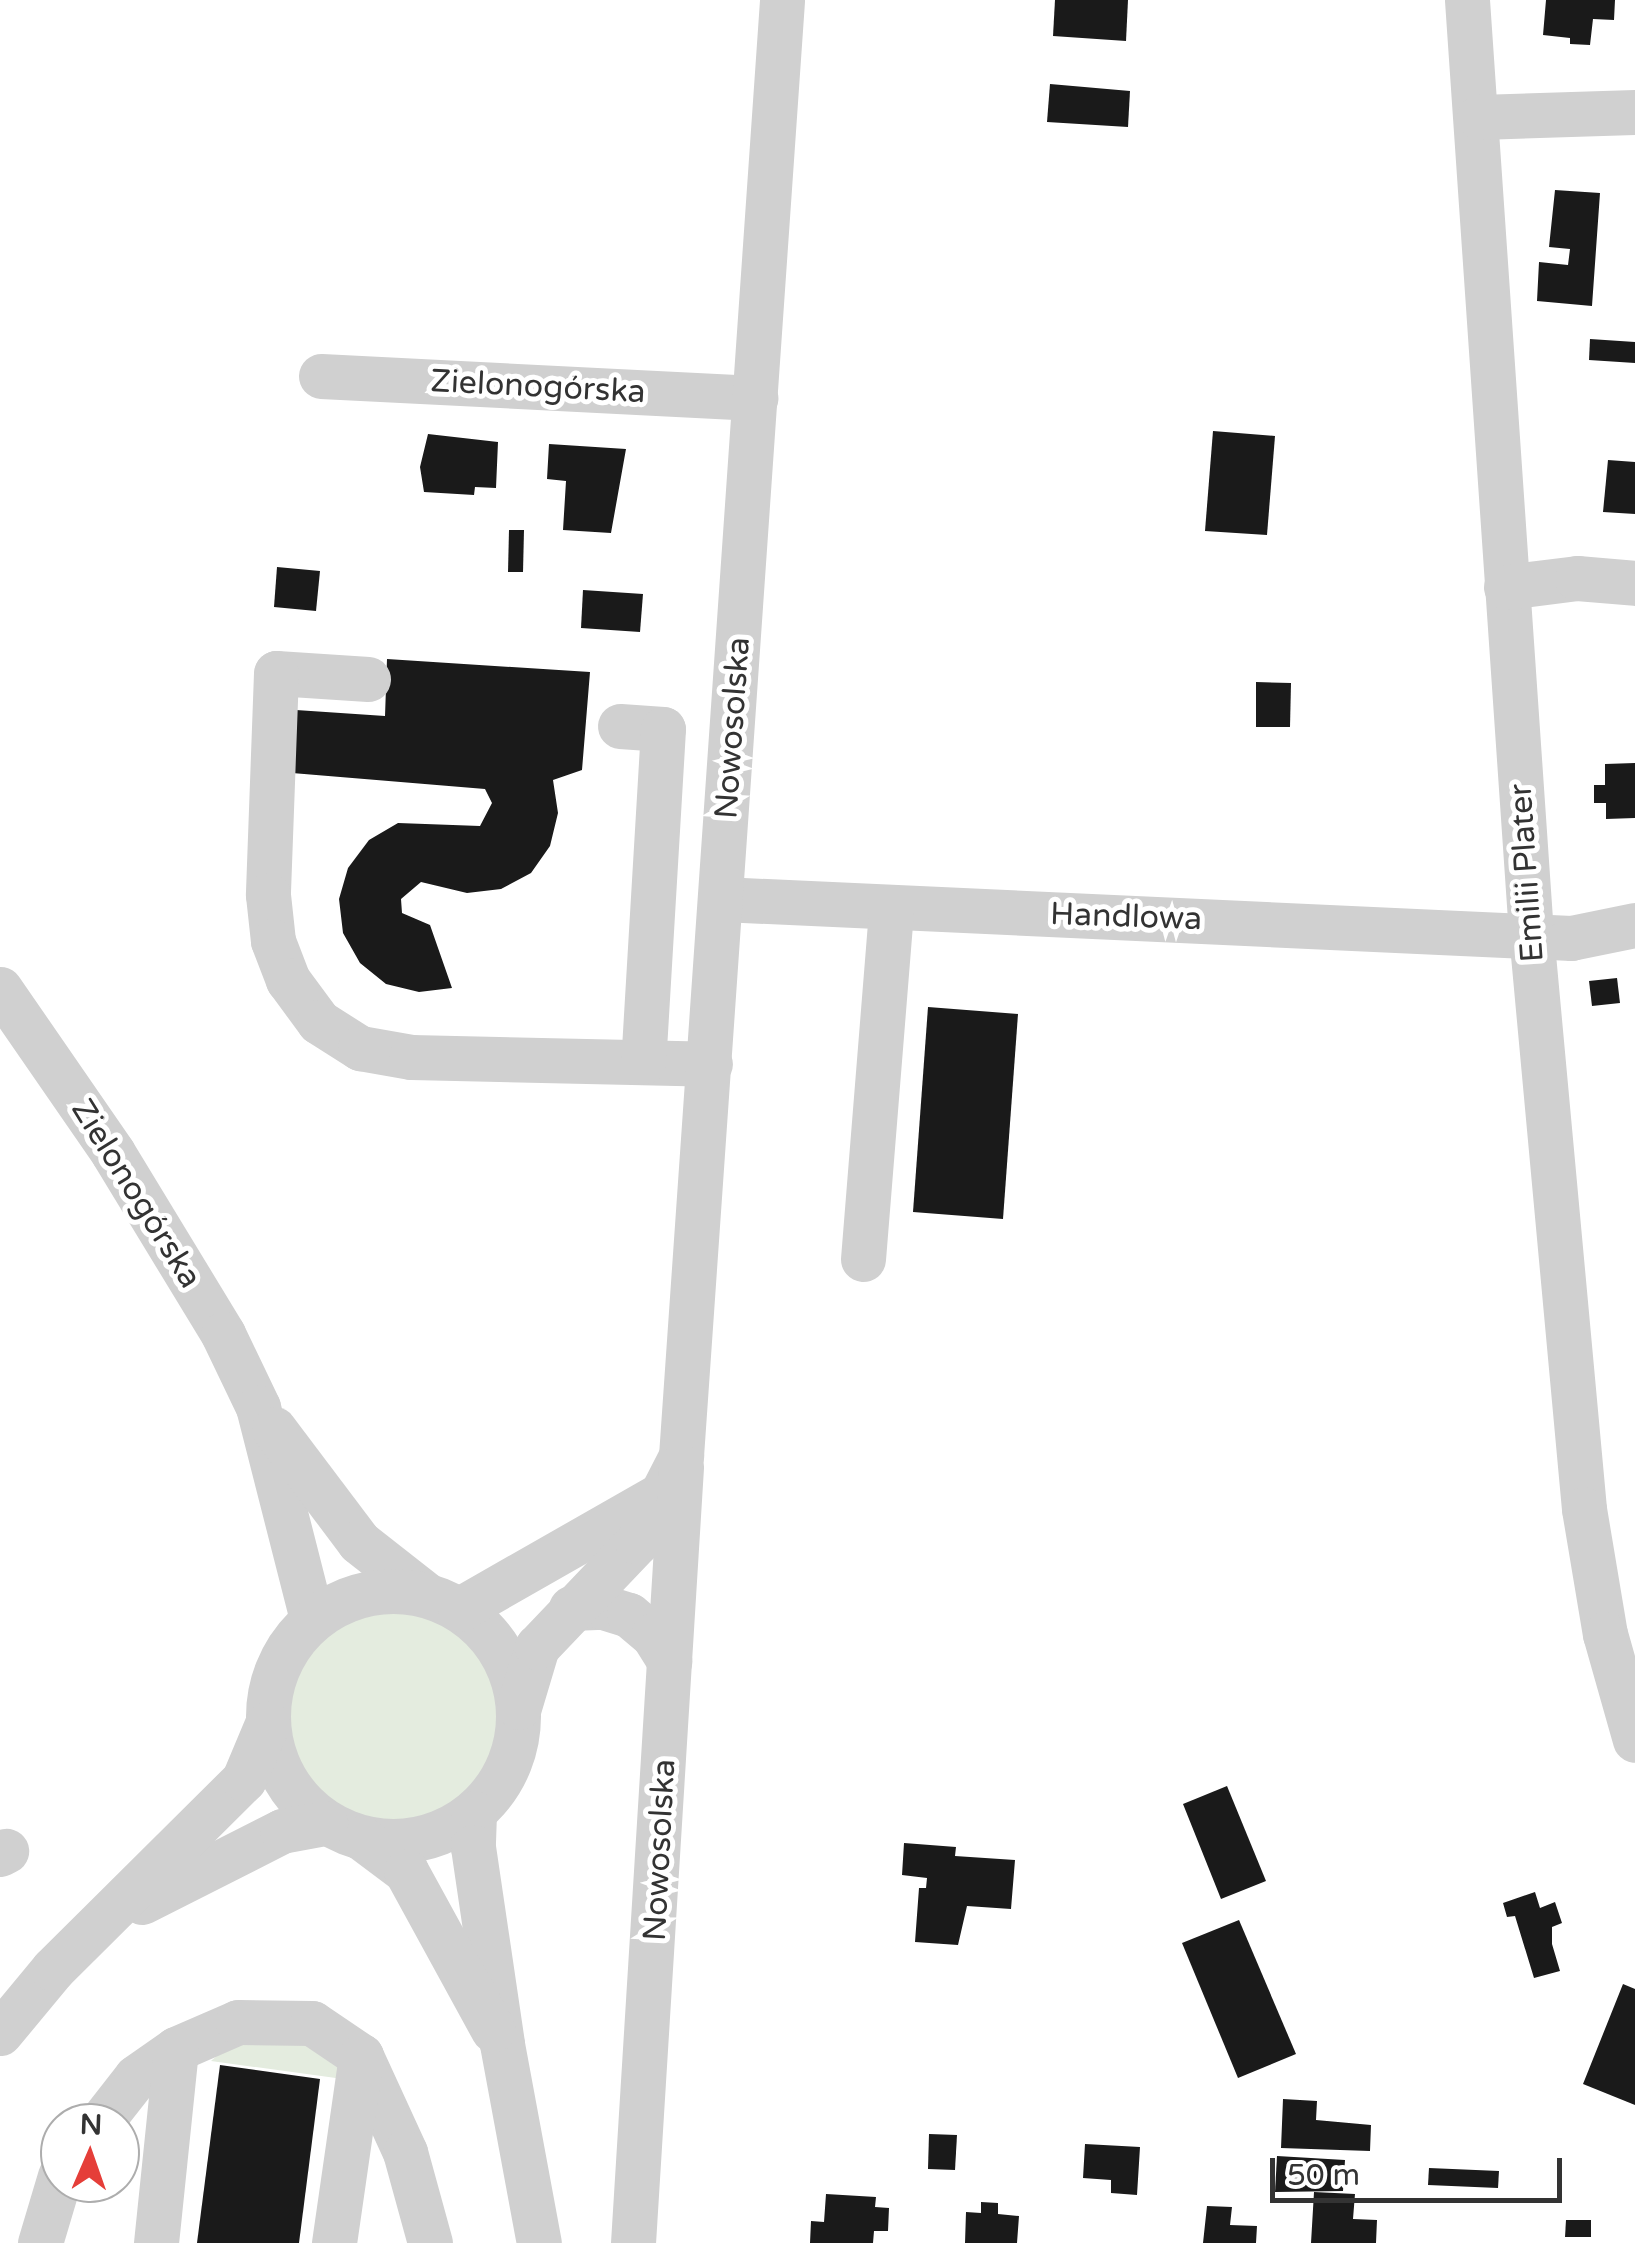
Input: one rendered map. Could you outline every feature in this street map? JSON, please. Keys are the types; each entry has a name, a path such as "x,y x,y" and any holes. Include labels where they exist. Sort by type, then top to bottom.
{"street":[{"name":"Nowosolska","path":"634,2243 681,1456 782,0"},
{"name":"Emilii Plater","path":"1467,0 1479,117 1531,933 1584,1509 1605,1634 1635,1740"},
{"path":"1479,117 1635,112"},
{"name":"Zielonogórska","path":"321,376 755,398"},
{"path":"1506,587 1577,578 1635,583"},
{"path":"368,678 276,673 268,895 273,941 288,980 320,1022 360,1048 411,1057 710,1064"},
{"path":"643,1061 642,727 732,733"},
{"name":"Handlowa","path":"722,900 1531,933 1571,938 1635,925"},
{"path":"863,1259 891,908"},
{"name":"Zielonogórska","path":"0,989 160,1228 258,1407 359,1542 442,1601"},
{"name":"Zielonogórska","path":"258,1407 312,1619"},
{"name":"Nowosolska","path":"519,1707 536,1647 637,1542 681,1456"},
{"path":"442,1601 658,1496"},
{"path":"0,2032 53,1969 109,1919 244,1778 266,1724 270,1685 286,1648 312,1619 346,1598 384,1590 442,1601 500,1652 519,1707 516,1747 500,1783 474,1813 440,1833 401,1842 344,1831 282,1831 109,1919"},
{"path":"571,1608 603,1607 629,1616 653,1634 669,1661"},
{"path":"266,1724 275,1762 296,1797 406,1871 502,2044"},
{"path":"474,1813 473,1847 502,2044 539,2243"},
{"path":"116,2103 136,2077 176,2049 238,2022 312,2023 361,2056 405,2152 430,2243"},
{"path":"156,2243 176,2049"},
{"path":"334,2243 361,2056"},
{"path":"40,2243 52,2203"}],"shaded area":[{"path":"393,1611 433,1619 467,1642 490,1676 498,1716 490,1756 467,1790 433,1813 393,1821 353,1813 319,1790 296,1756 288,1716 296,1676 319,1642 353,1619"},
{"path":"292,2031 332,2051 343,2079 211,2061 243,2033"}],"building":[{"path":"1055,0 1128,0 1126,41 1053,36"},
{"path":"1546,0 1615,0 1614,20 1593,19 1590,45 1570,44 1570,38 1543,35"},
{"path":"1050,84 1130,91 1128,127 1047,122"},
{"path":"1555,190 1600,193 1592,306 1537,301 1539,262 1568,265 1570,249 1549,247"},
{"path":"1590,339 1635,342 1635,363 1589,360"},
{"path":"1213,431 1275,436 1267,535 1205,531"},
{"path":"428,434 498,442 496,488 475,487 474,495 424,492 420,467"},
{"path":"549,444 626,449 611,533 563,530 566,481 547,479"},
{"path":"1608,460 1635,462 1635,514 1603,512"},
{"path":"509,530 524,530 523,572 508,572"},
{"path":"277,567 320,571 316,611 274,607"},
{"path":"583,590 643,594 640,632 581,628"},
{"path":"387,659 590,672 582,770 553,780 558,813 550,846 531,873 501,889 467,893 421,882 401,899 402,913 430,925 452,988 419,992 386,984 360,963 343,933 339,899 348,868 369,840 398,823 480,826 492,803 485,789 292,773 296,710 385,716"},
{"path":"1256,682 1291,683 1290,727 1256,727"},
{"path":"1635,763 1635,818 1606,819 1606,803 1594,803 1594,785 1605,785 1605,764"},
{"path":"1617,978 1620,1003 1592,1006 1589,981"},
{"path":"928,1007 1018,1014 1003,1219 913,1212"},
{"path":"1227,1786 1266,1881 1221,1899 1183,1804"},
{"path":"904,1843 956,1847 955,1856 1015,1860 1011,1909 967,1906 958,1945 915,1942 919,1888 926,1888 927,1878 902,1875"},
{"path":"1535,1892 1540,1908 1555,1902 1562,1923 1552,1927 1552,1944 1560,1971 1534,1978 1515,1916 1507,1917 1503,1903"},
{"path":"1239,1920 1296,2054 1238,2078 1182,1943"},
{"path":"1623,1984 1635,1989 1635,2105 1583,2084"},
{"path":"220,2065 320,2079 299,2243 197,2243"},
{"path":"1283,2099 1317,2101 1316,2120 1371,2125 1370,2151 1281,2148"},
{"path":"929,2134 957,2135 955,2170 928,2169"},
{"path":"1085,2144 1140,2147 1137,2195 1111,2193 1111,2180 1083,2178"},
{"path":"1277,2156 1345,2160 1343,2191 1275,2192"},
{"path":"1429,2168 1499,2171 1498,2188 1428,2185"},
{"path":"1314,2192 1355,2194 1353,2219 1377,2220 1376,2243 1311,2243"},
{"path":"826,2194 876,2197 875,2207 889,2208 888,2231 874,2231 873,2243 810,2243 811,2221 824,2222"},
{"path":"981,2202 998,2203 998,2214 1019,2216 1017,2243 965,2243 966,2212 981,2213"},
{"path":"1207,2206 1232,2207 1230,2225 1257,2226 1256,2243 1203,2243"},
{"path":"1566,2220 1591,2220 1591,2237 1565,2237"}]}
